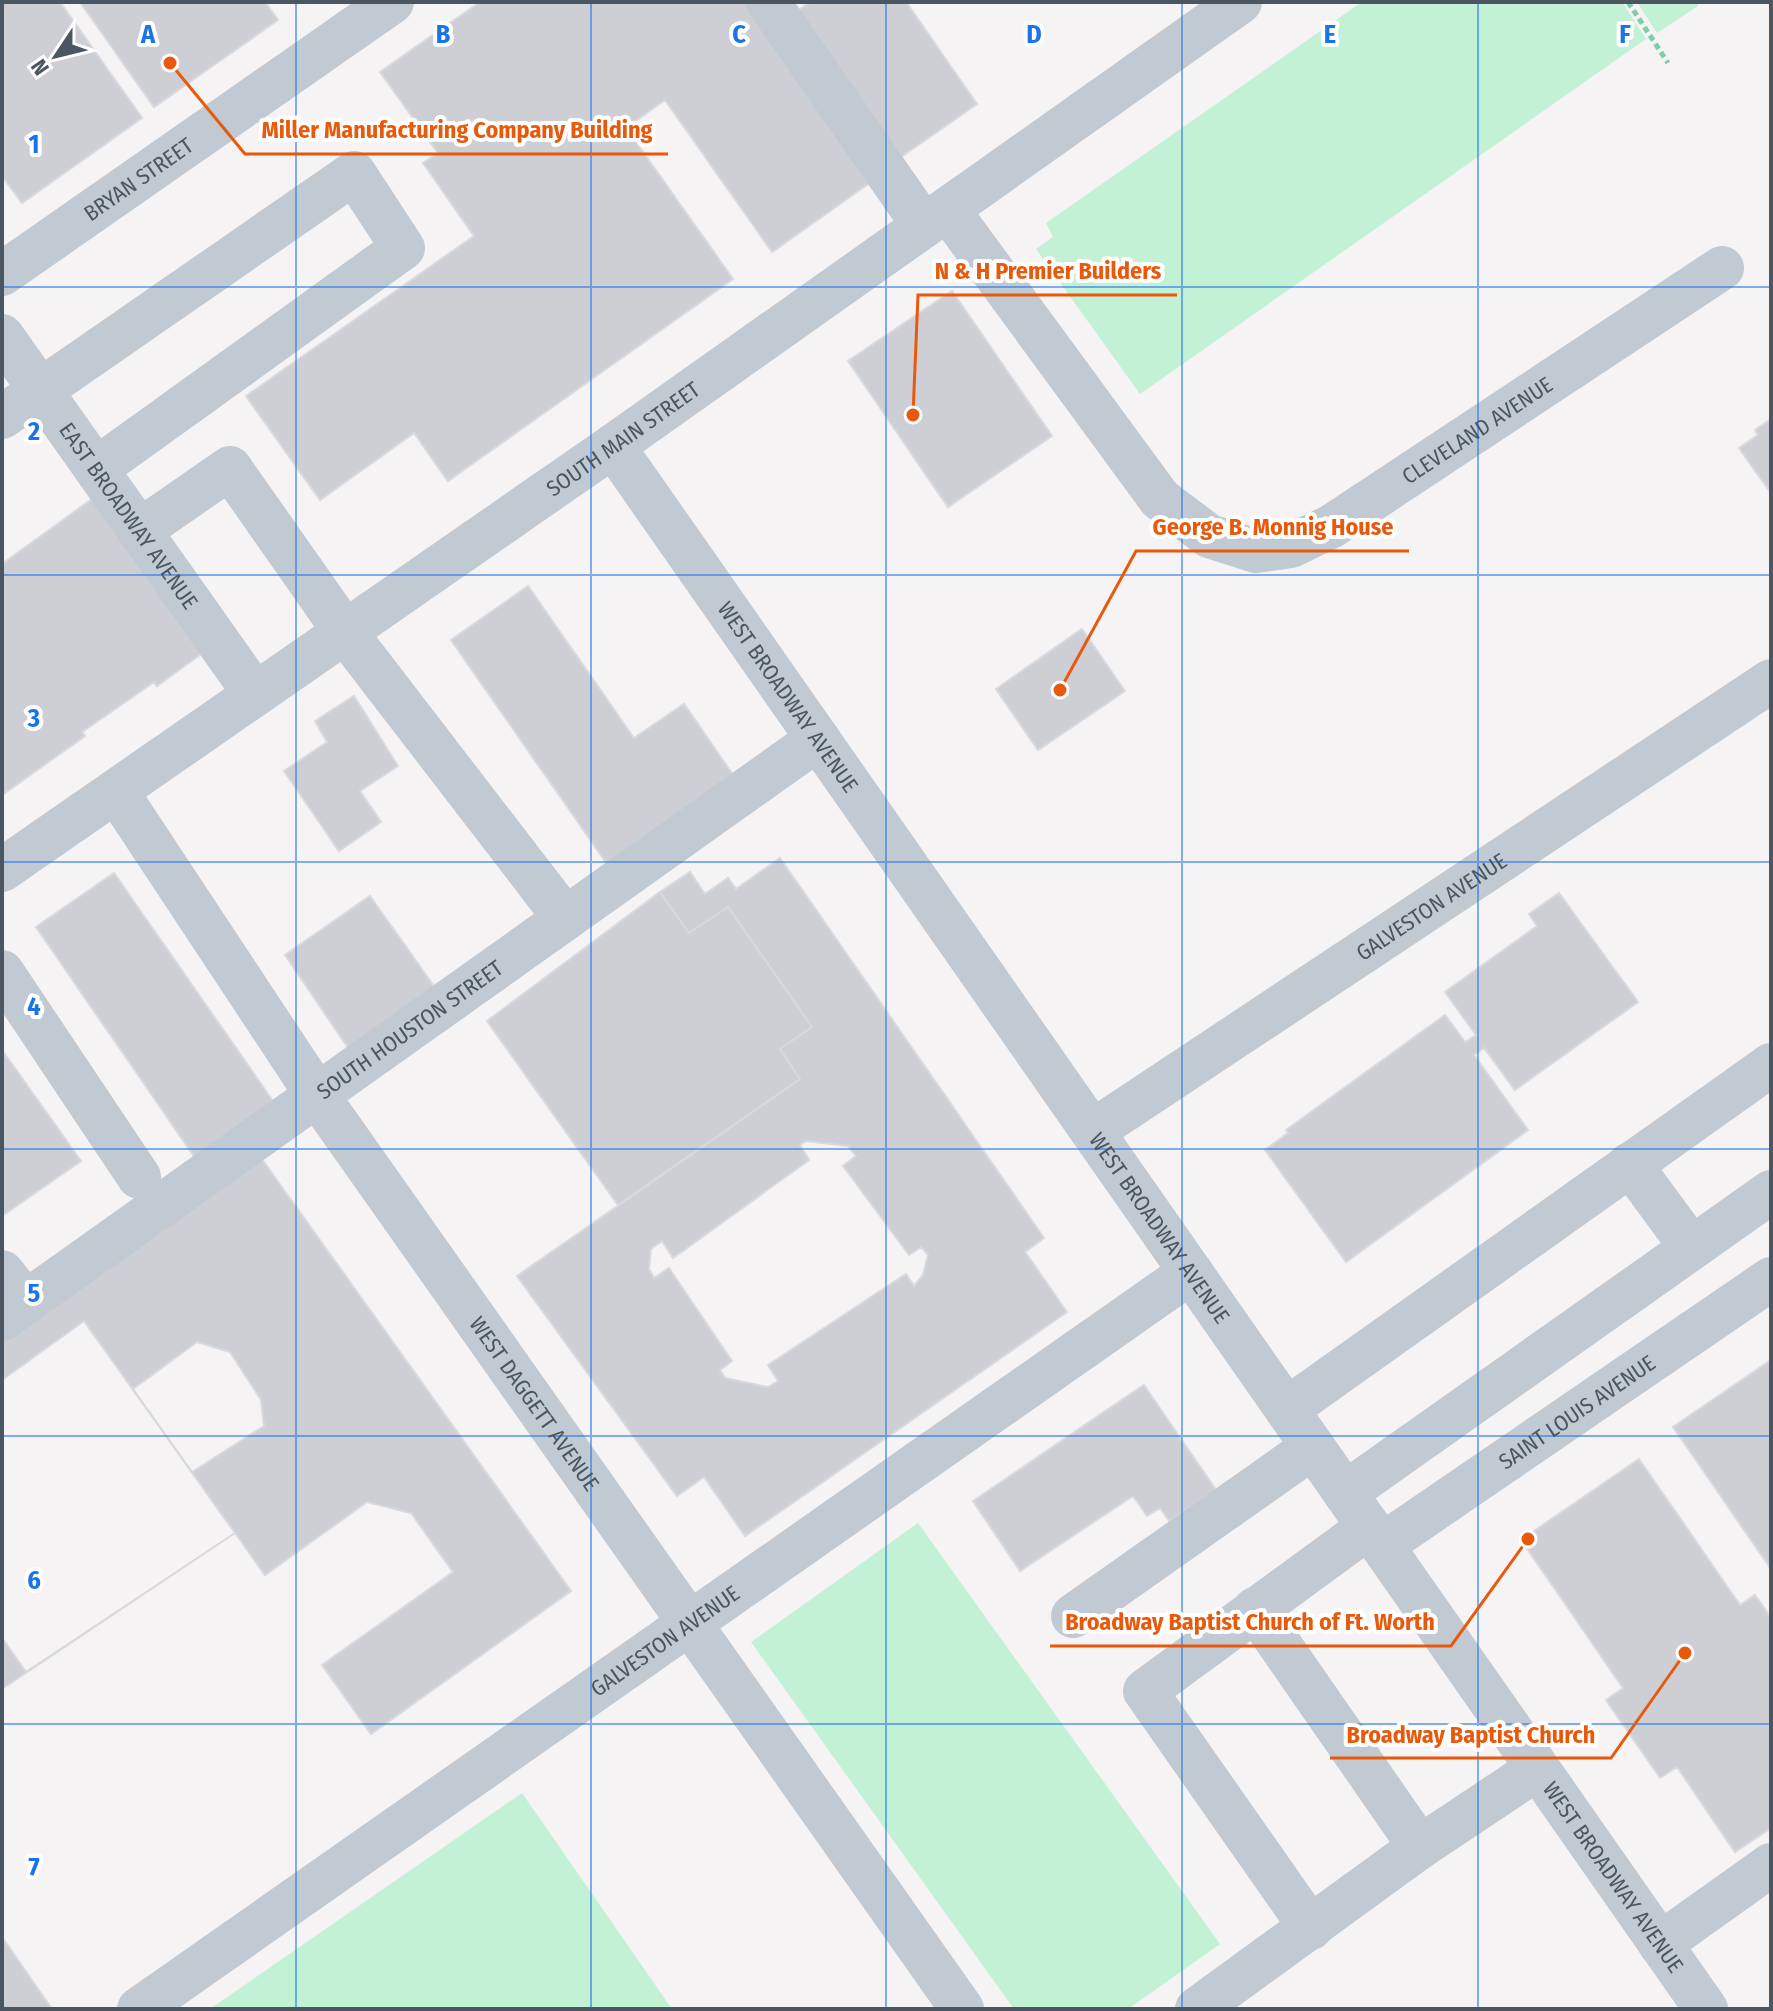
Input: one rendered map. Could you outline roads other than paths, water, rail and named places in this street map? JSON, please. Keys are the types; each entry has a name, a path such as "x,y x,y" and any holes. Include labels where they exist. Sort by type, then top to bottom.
{"street":[{"name":"BRYAN STREET","path":"2,274 392,2"},
{"name":"CLEVELAND AVENUE","path":"768,2 1160,499 1209,536 1256,551 1291,546 1332,526 1722,268"},
{"name":"SOUTH MAIN STREET","path":"2,870 613,446 1240,2"},
{"path":"2,417 354,173 403,248 96,469"},
{"name":"EAST BROADWAY AVENUE","path":"2,336 255,694"},
{"name":"WEST BROADWAY AVENUE","path":"613,446 1706,2009"},
{"path":"139,531 230,468 345,632 565,918"},
{"name":"GALVESTON AVENUE","path":"1093,1131 1767,691"},
{"name":"SOUTH HOUSTON STREET","path":"10,1298 317,1095 818,739"},
{"name":"WEST DAGGETT AVENUE","path":"116,791 317,1095 962,2009"},
{"path":"2,972 139,1177"},
{"path":"1287,1409 1771,1065"},
{"path":"1630,1164 1691,1247"},
{"path":"1311,1928 1145,1691 1365,1522 1691,1247 1771,1192"},
{"name":"GALVESTON AVENUE","path":"139,2009 1191,1272"},
{"name":"SAINT LOUIS AVENUE","path":"1365,1522 1771,1279"},
{"path":"1073,1616 1313,1447"},
{"path":"1255,1609 1420,1847"},
{"path":"1197,2009 1420,1847 1537,1769"},
{"path":"1660,1944 1771,1865"}],"place":[{"name":"Miller Manufacturing Company Building","path":"170,63"},
{"name":"N & H Premier Builders","path":"913,415"},
{"name":"George B. Monnig House","path":"1060,690"},
{"name":"Broadway Baptist Church of Ft. Worth","path":"1528,1539"},
{"name":"Broadway Baptist Church","path":"1685,1653"}]}
